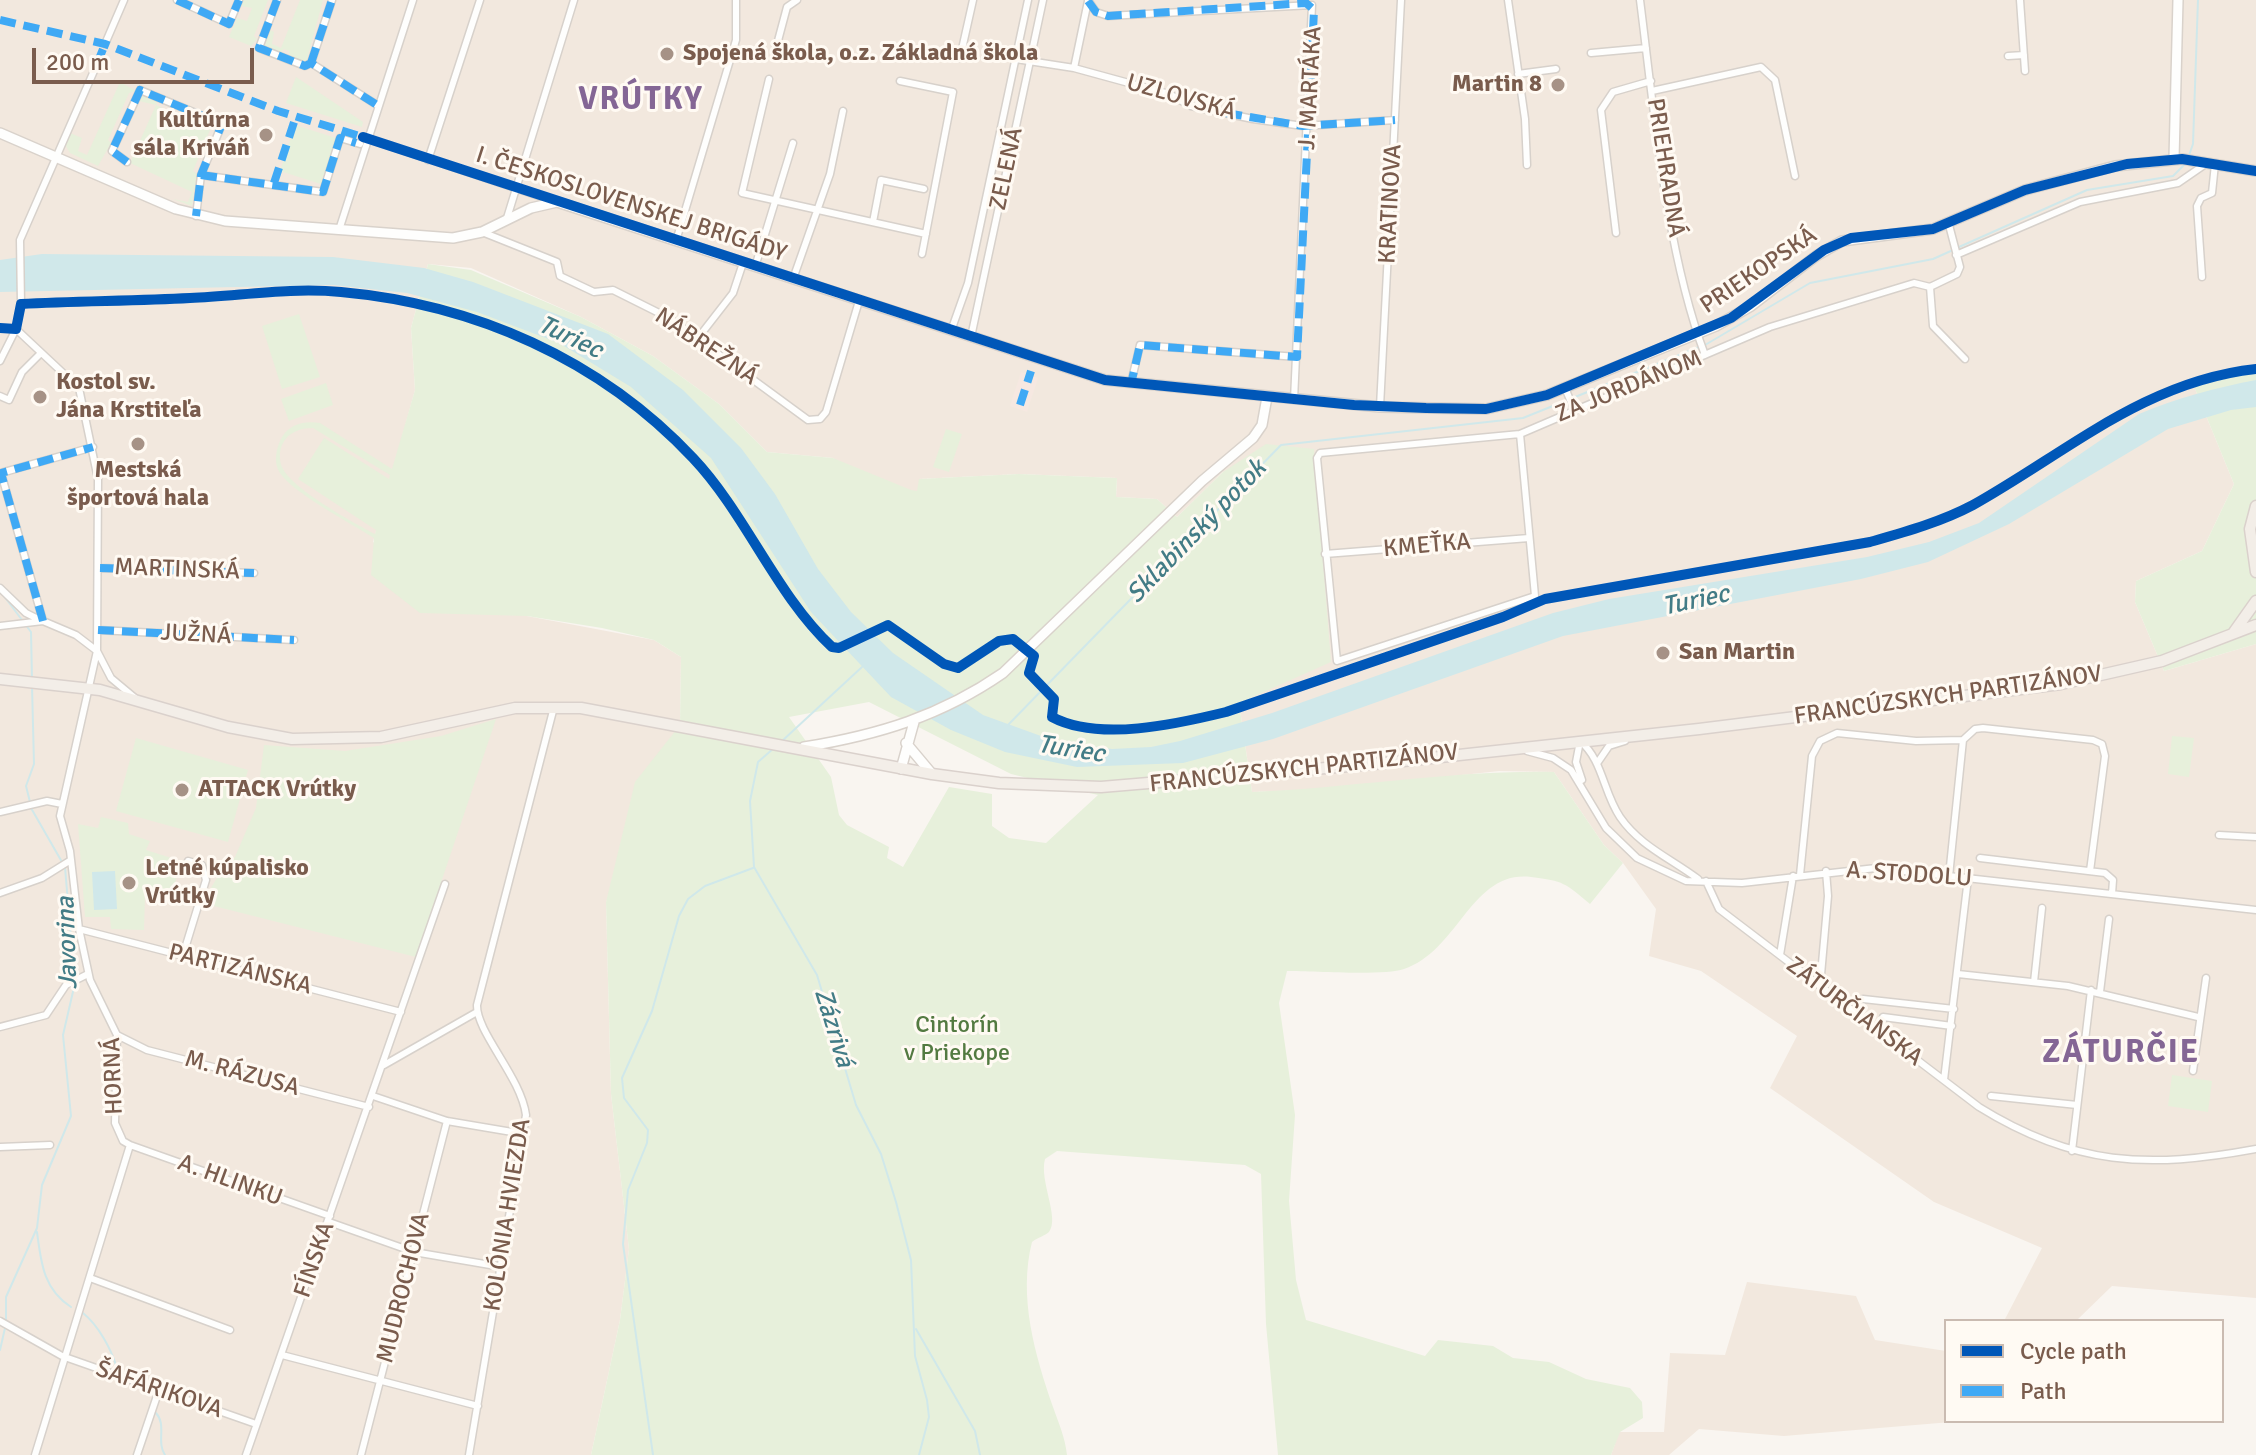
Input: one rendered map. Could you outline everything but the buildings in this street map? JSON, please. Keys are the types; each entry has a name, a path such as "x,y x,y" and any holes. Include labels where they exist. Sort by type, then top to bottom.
{"main road":[{"path":"2256,506 2250,529 2256,572"},
{"path":"2231,635 2256,601"},
{"name":"FRANCÚZSKYCH PARTIZÁNOV","path":"0,679 87,687 249,732 317,740 381,737 496,711 554,707 609,711 932,774 999,783 1101,787 1643,735 2061,684 2142,667 2256,625"}],"street":[{"path":"105,44 124,0"},
{"path":"177,0 229,24 239,0"},
{"path":"277,0 259,48 305,66 311,63 332,0"},
{"path":"339,230 363,140 413,0"},
{"path":"428,160 480,0"},
{"path":"517,190 574,0"},
{"path":"676,241 736,40 736,0"},
{"path":"775,52 787,7 797,0"},
{"path":"913,49 960,58 973,0"},
{"name":"ZELENÁ","path":"951,331 968,283 1028,0"},
{"name":"ZELENÁ","path":"971,337 1043,0"},
{"name":"KRATINOVA","path":"1380,407 1401,0"},
{"path":"1508,0 1527,165"},
{"name":"PRIEHRADNÁ","path":"1640,0 1669,206 1698,338 1705,355"},
{"path":"2020,0 2025,71"},
{"path":"2178,0 2178,159"},
{"path":"1074,68 1088,1"},
{"name":"J. MARTÁKA","path":"1088,1 1096,12 1108,16 1312,5 1309,126 1294,400"},
{"path":"1591,53 1646,48"},
{"path":"2008,56 2024,55"},
{"name":"UZLOVSKÁ","path":"1016,59 1074,68 1169,94 1191,106 1226,113 1309,126 1395,120"},
{"path":"311,63 377,105"},
{"path":"0,361 16,329 21,293 19,252 24,228 97,64"},
{"path":"1652,91 1761,67 1775,80 1795,176"},
{"path":"1518,74 1556,69"},
{"path":"769,79 742,193 926,234"},
{"path":"900,81 953,92 922,254"},
{"path":"1616,233 1601,110 1613,92 1651,81"},
{"path":"127,162 114,155 112,149 143,89 222,125 201,175 196,216"},
{"path":"793,279 830,174 843,111"},
{"path":"0,133 196,216 435,239 482,232 531,208 557,202"},
{"path":"201,175 323,192 340,138 363,140"},
{"name":"I. ČESKOSLOVENSKEJ BRIGÁDY","path":"363,140 1089,376 1131,384"},
{"path":"755,267 793,143"},
{"name":"PRIEKOPSKÁ","path":"1131,384 1380,407 1486,409 1518,404 1567,392 1698,338 1751,306 1816,256 1842,241 1949,225 2008,196 2070,176 2178,159 2256,171"},
{"path":"1956,255 2080,202 2178,183 2206,163 2212,193 2201,198 2197,206 2202,277"},
{"path":"873,222 881,180 924,189"},
{"name":"I. ČESKOSLOVENSKEJ BRIGÁDY","path":"506,221 517,190"},
{"path":"1949,225 1957,274 1930,287 1933,326 1965,359"},
{"name":"NÁBREŽNÁ","path":"482,232 557,262 560,276 594,292 613,290 669,318 808,420 820,419 826,412 859,301"},
{"path":"698,338 733,293 743,263"},
{"name":"ZA JORDÁNOM","path":"1325,554 1317,458 1320,453 1520,434 1705,355 1817,312 1914,283 1930,287"},
{"path":"0,328 16,329"},
{"name":"HORNÁ","path":"16,329 79,388 93,447 100,498 97,651 62,804 61,826 88,974 98,1002 117,1035 115,1123 123,1141 130,1145 90,1278 62,1356 35,1455"},
{"path":"1131,384 1140,345 1297,357"},
{"path":"0,396 9,400 22,372 41,353"},
{"path":"1567,392 1574,409"},
{"path":"804,747 866,736 918,720 967,696 1029,651 1202,481 1253,438 1262,425 1267,397"},
{"path":"1325,554 1337,661 1535,596 1520,434"},
{"path":"43,621 1,473 93,447"},
{"name":"KMEŤKA","path":"1325,554 1529,538"},
{"name":"MARTINSKÁ","path":"100,568 254,573"},
{"path":"0,588 26,613 76,635 97,651 111,678 139,700"},
{"path":"0,626 43,621"},
{"name":"JUŽNÁ","path":"98,630 294,640"},
{"path":"384,1065 477,1012 554,707"},
{"path":"901,769 906,743 918,720"},
{"path":"1780,955 1796,876 1812,756 1827,736 1837,733 1916,741 1963,740 1975,729 1983,728 2102,744 2105,756 2090,871 2111,876 2112,894"},
{"path":"1598,762 1609,746 1643,735"},
{"path":"1949,876 1963,740"},
{"path":"1580,741 1598,762 1606,791 1629,829 1652,849 1703,881"},
{"path":"1580,741 1576,762 1606,828 1637,858 1667,875 1686,881 1703,881"},
{"path":"906,743 932,774"},
{"path":"1516,748 1564,764 1585,787"},
{"path":"0,812 34,804 62,804"},
{"path":"2219,835 2256,837"},
{"name":"A. STODOLU","path":"1980,858 2090,871"},
{"path":"183,955 206,880 202,865 188,861"},
{"path":"0,893 66,863"},
{"name":"A. STODOLU","path":"1703,881 1742,883 1826,871 1876,868 2256,910"},
{"path":"1820,986 1828,896 1826,871"},
{"path":"1944,1080 1968,878"},
{"name":"ZÁTURČIANSKA","path":"1703,881 1719,909 1944,1080 2019,1132 2072,1151 2184,1162 2256,1149"},
{"name":"FÍNSKA","path":"246,1455 445,884"},
{"path":"2034,982 2042,908"},
{"path":"2100,992 2109,919"},
{"name":"PARTIZÁNSKA","path":"79,929 401,1012"},
{"path":"0,1027 46,1015 71,982 88,974"},
{"path":"1958,974 2091,990 2198,1017"},
{"path":"2193,1071 2198,1017 2206,978"},
{"path":"2072,1151 2091,990"},
{"path":"1863,999 1954,1009"},
{"name":"KOLÓNIA HVIEZDA","path":"469,1455 524,1134 522,1094 477,1012"},
{"path":"1883,1017 1952,1026"},
{"name":"M. RÁZUSA","path":"117,1035 147,1050 369,1107"},
{"path":"373,1096 447,1121 524,1134"},
{"path":"1991,1096 2077,1105"},
{"name":"MUDROCHOVA","path":"361,1455 447,1121"},
{"path":"0,1147 50,1145"},
{"name":"A. HLINKU","path":"130,1145 414,1252 502,1267"},
{"path":"90,1278 230,1330"},
{"name":"ŠAFÁRIKOVA","path":"0,1321 62,1356 256,1424"},
{"path":"282,1355 478,1406"},
{"path":"137,1455 159,1390"}],"shaded area":[{"path":"0,0 2256,0 2256,365 2193,384 2234,484 2202,551 2136,581 2135,602 2164,671 2256,644 2256,1298 2112,1286 2078,1319 2005,1319 2042,1248 1934,1202 1770,1088 1797,1036 1701,971 1649,956 1656,909 1623,863 1604,845 1554,772 1499,771 1334,789 1252,792 1239,703 1223,472 1177,517 1157,499 1116,497 1117,478 1019,474 919,479 1023,587 833,458 767,452 719,404 653,356 581,317 471,268 428,264 411,328 415,390 373,542 527,616 654,640 681,657 680,725 606,902 611,1094 629,1249 620,1320 591,1455 0,1455"},
{"path":"1021,372 1038,378 1027,412 1010,406"},
{"path":"1747,1282 1856,1296 1875,1340 1944,1351 1944,1423 1784,1436 1699,1429 1669,1455 1611,1455 1619,1432 1664,1432 1670,1353 1725,1355"}],"green space":[{"path":"244,0 268,0 254,36 257,39 251,46 229,37 237,18 247,21 252,8 241,6"},
{"path":"300,0 323,0 306,63 290,58 289,51 284,49 280,53 264,47 270,30 274,32 272,44 281,48"},
{"path":"296,77 363,122 362,127 286,103"},
{"path":"120,82 136,91 129,93 108,140 111,143 98,166 70,153 66,146 70,133 82,138 78,151 87,155"},
{"path":"144,93 158,100 156,105 139,101"},
{"path":"156,105 210,130 193,171 197,174 192,206 173,199 188,202 192,192 130,163"},
{"path":"295,125 339,139 324,185 280,171"},
{"name":"Cintorín v Priekope","path":"428,264 471,270 581,317 653,356 719,404 767,452 833,458 917,491 919,479 1019,474 1117,478 1116,497 1157,499 1177,517 1223,472 1266,444 1314,449 1331,662 1239,703 1252,792 1441,776 1554,772 1604,845 1623,863 1590,904 1569,887 1551,880 1511,878 1494,886 1479,898 1439,946 1423,960 1404,969 1365,973 1287,971 1279,1003 1295,1115 1289,1201 1296,1280 1306,1320 1425,1356 1438,1340 1493,1346 1513,1358 1549,1362 1586,1379 1630,1388 1642,1402 1643,1418 1620,1432 1611,1455 1278,1455 1266,1324 1261,1174 1245,1165 1057,1151 1045,1159 1044,1168 1052,1226 1049,1232 1032,1242 1027,1284 1030,1326 1067,1455 591,1455 620,1320 629,1249 611,1094 606,902 635,782 680,725 681,657 654,640 602,628 527,616 420,613 371,575 374,538 310,499 280,473 276,455 282,437 294,426 309,422 320,423 392,469 415,390 411,328","holes":["313,428 390,475 389,479 324,438 298,479 376,530 375,534 311,496 283,469 280,454 285,441 295,432","869,702 1011,774 1098,795 1046,843 1009,838 992,826 992,794 949,787 903,867 887,858 889,847 847,825 839,815 831,777 789,717"]},
{"path":"299,314 320,377 282,389 262,326"},
{"path":"2256,365 2256,644 2164,671 2135,602 2136,581 2202,551 2234,484 2193,384"},
{"path":"326,383 333,405 289,421 281,399"},
{"path":"946,429 962,434 949,472 933,467"},
{"path":"496,719 416,957 202,903 221,871 235,857 256,808 264,745 345,751 441,736"},
{"path":"2172,736 2194,738 2189,777 2168,774"},
{"name":"ATTACK Vrútky","path":"136,738 248,770 228,842 116,811"},
{"name":"Letné kúpalisko Vrútky","path":"101,817 128,823 129,834 150,841 146,850 181,861 171,898 145,895 144,930 111,929 110,917 85,917 78,824 98,828"},
{"path":"2172,1075 2212,1081 2208,1112 2168,1106"}],"water":[{"name":"Turiec","path":"42,254 333,257 424,268 473,282 608,334 683,390 741,448 775,494 818,569 851,612 893,653 983,715 1052,740 1112,749 1151,747 1180,741 1272,713 1553,613 1609,599 1867,557 1929,542 1979,523 2139,414 2196,394 2256,380 2256,407 2231,410 2168,429 2009,524 1928,562 1861,579 1563,636 1273,739 1183,763 1077,767 1005,752 951,730 891,697 811,612 711,458 631,387 559,343 477,312 407,293 333,285 0,292 0,260"},
{"path":"115,871 117,909 94,910 92,872"}],"waterway":[{"name":"Sklabinský potok","path":"2188,158 2193,144 2198,0"},
{"name":"Sklabinský potok","path":"1959,247 2087,190 2173,176 2185,164"},
{"name":"Sklabinský potok","path":"1705,345 1810,283 1933,259 1953,250"},
{"name":"Sklabinský potok","path":"1007,726 1281,445 1523,418 1699,347"},
{"name":"Javorina","path":"4,596 31,632 32,680"},
{"name":"Zázrivá","path":"782,741 862,667"},
{"name":"Javorina","path":"30,802 26,786 34,764 32,686"},
{"name":"Zázrivá","path":"774,748 758,762 750,801 754,867 817,975 856,1105 881,1154 896,1202 911,1260 915,1356 929,1417 919,1455"},
{"name":"Javorina","path":"31,808 62,862"},
{"name":"Javorina","path":"65,867 74,976"},
{"path":"653,1455 623,1244 628,1190 647,1143 648,1130 624,1098 622,1078 652,1011 679,916 688,899 705,886 753,868"},
{"name":"Javorina","path":"6,1322 6,1297 37,1228 42,1185 71,1116 63,1035 75,983"},
{"path":"37,1232 42,1264 49,1283 71,1307"},
{"path":"83,1313 104,1338 117,1368"},
{"name":"Javorina","path":"0,1350 5,1328"},
{"path":"916,1329 975,1431 980,1455"},
{"path":"156,1413 161,1423 161,1445 165,1455"}],"marked path":[{"path":"177,0 229,24 239,0"},
{"path":"277,0 259,48 305,66 311,63 377,105"},
{"path":"311,63 332,0"},
{"path":"1088,1 1096,12 1108,16 1306,3 1314,10 1297,357 1140,345 1131,384"},
{"path":"0,20 105,44 278,111 363,137"},
{"path":"97,64 105,44"},
{"path":"127,162 112,151 140,90 222,124 201,175 196,216"},
{"path":"1226,113 1303,126 1395,120"},
{"path":"274,183 296,116"},
{"path":"201,175 323,192 340,138 356,143"},
{"path":"1020,405 1031,371"},
{"path":"43,621 1,473 93,447"},
{"path":"100,568 254,573"},
{"path":"98,630 294,640"}],"cycle path":[{"path":"363,137 1105,380 1354,405 1426,408 1486,409 1547,395 1731,318 1824,250 1851,238 1933,229 2025,190 2127,164 2182,159 2256,171"},
{"path":"0,328 16,329 21,304 303,291 341,292 390,299 439,309 486,324 532,342 576,365 657,423 712,480 794,603 832,647 839,648 888,625 944,664 958,668 999,641 1013,639 1034,656 1029,673 1054,699 1052,717 1071,724 1115,730 1162,725 1226,712 1503,617 1545,599 1870,542 1910,530 1973,505 2142,404 2216,376 2256,369"}],"place":[{"name":"Spojená škola, o.z. Základná škola","path":"667,54"},
{"name":"Martin 8","path":"1558,85"},
{"name":"Kultúrna sála Kriváň","path":"266,135"},
{"name":"Kostol sv. Jána Krstiteľa","path":"40,397"},
{"name":"Mestská športová hala","path":"138,444"},
{"name":"San Martin","path":"1663,653"},
{"name":"ATTACK Vrútky","path":"182,790"},
{"name":"Letné kúpalisko Vrútky","path":"129,883"}],"district":[{"name":"VRÚTKY","path":"641,101"},
{"name":"ZÁTURČIE","path":"2121,1054"}]}
